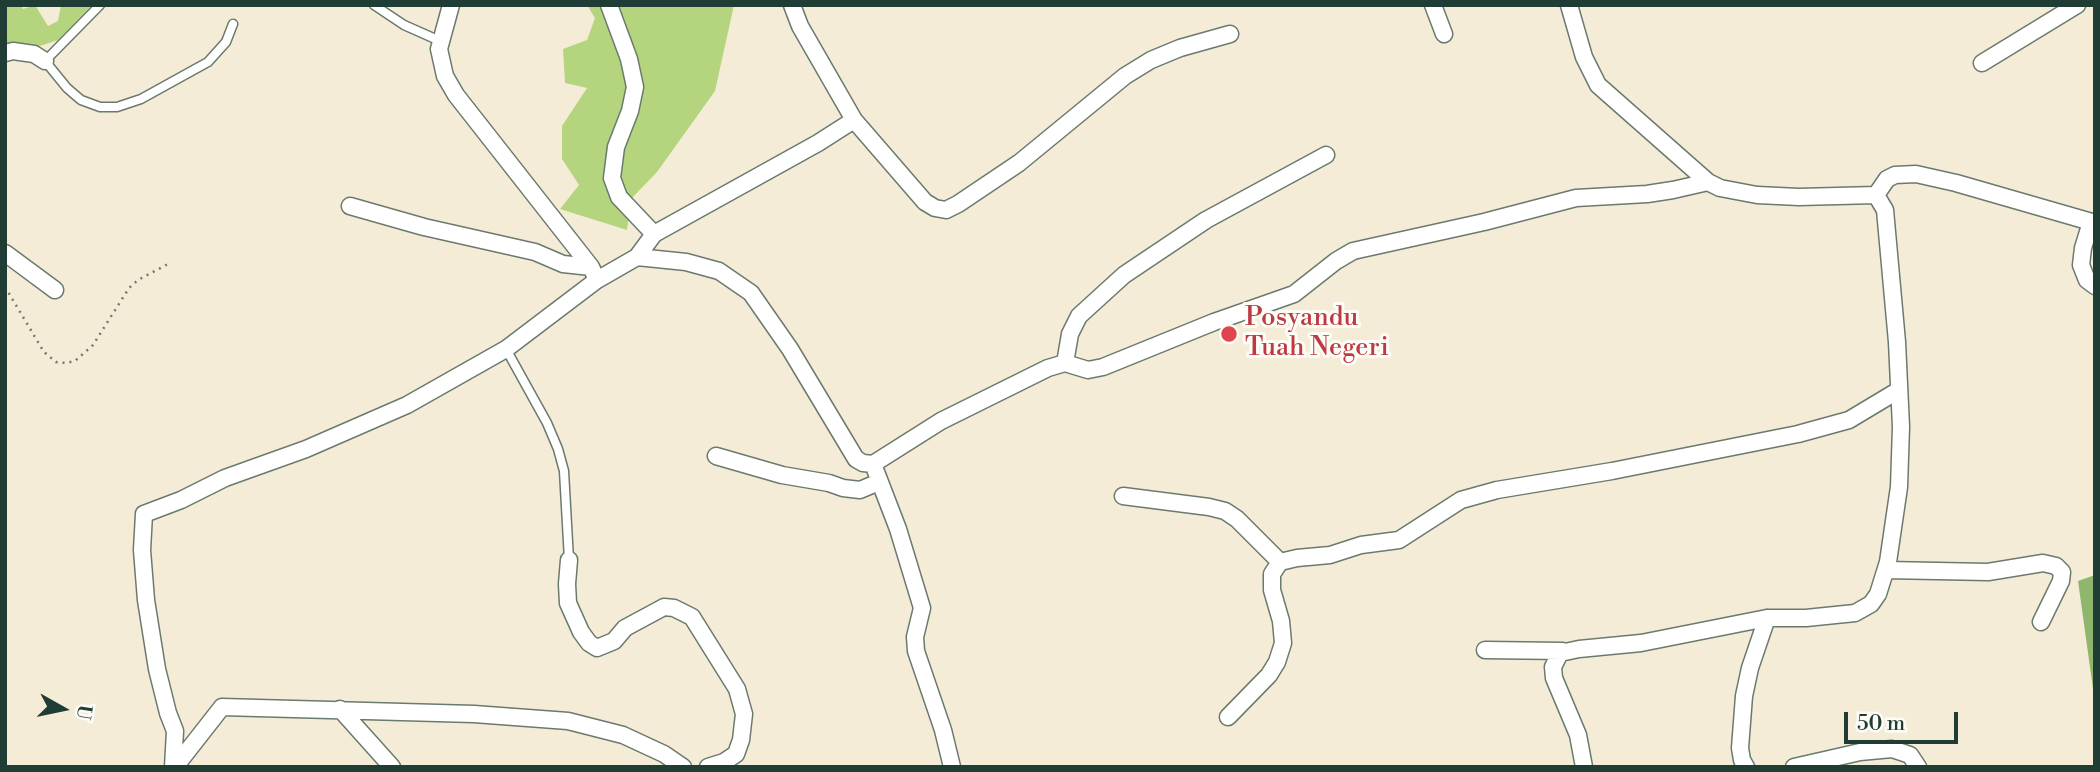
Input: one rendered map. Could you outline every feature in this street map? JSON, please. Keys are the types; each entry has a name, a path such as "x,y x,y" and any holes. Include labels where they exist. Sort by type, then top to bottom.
{"street":[{"path":"452,5 440,41 442,66 456,95 594,274"},
{"path":"609,5 629,59 635,87 630,111 616,146 612,178 619,197 654,234"},
{"path":"792,5 800,26 854,120 925,202 934,208 946,209 1020,163 1125,76 1151,60 1180,48 1230,34"},
{"path":"1433,5 1444,34"},
{"path":"1569,5 1584,57 1598,85 1708,182 1720,188 1757,195 1876,195"},
{"path":"1982,63 2077,5"},
{"path":"5,52 34,54 45,61"},
{"path":"637,257 654,234 854,120"},
{"path":"1065,363 1070,334 1079,317 1124,275 1206,220 1326,155"},
{"path":"1876,195 1887,179 1895,175 1916,174 2093,223 2083,248 2081,265 2087,280 2095,286"},
{"path":"174,767 176,730 167,713 146,600 142,550 145,514 225,478 306,449 407,405 506,349 594,274 637,257 686,262 719,271 751,293 790,349 856,459 873,464 941,421 1048,368 1065,363 1088,370 1103,368 1214,322 1294,294 1336,261 1366,247 1484,222 1576,198 1647,194 1708,182"},
{"path":"1485,650 1563,651 1641,643 1767,618 1806,618 1854,613 1871,604 1878,594 1886,570 1899,487 1901,427 1885,210 1876,195"},
{"path":"350,206 424,227 535,252 594,274"},
{"path":"5,253 54,290"},
{"path":"1228,717 1269,675 1277,662 1283,643 1281,621 1272,590 1272,574 1280,562 1330,555 1361,545 1399,540 1461,500 1497,490 1612,471 1798,434 1849,420 1899,390"},
{"path":"716,456 782,475 843,488 860,490 879,482"},
{"path":"873,464 898,529 922,608 915,638 916,651 943,730 952,767"},
{"path":"1123,496 1225,511 1237,519 1280,562"},
{"path":"569,559 568,603 581,632 589,643 597,648 614,641 625,628 664,607 674,608 692,617 737,689 744,714 741,740 736,754 724,762 708,767"},
{"path":"1886,570 1988,572 2043,563 2056,566 2062,572 2061,581 2041,622"},
{"path":"1746,767 1740,748 1744,696 1750,668 1767,618"},
{"path":"1563,651 1555,660 1554,678 1578,734 1584,767"},
{"path":"174,767 222,707 474,714 578,723 638,741 683,767"},
{"path":"340,709 392,767"},
{"path":"1794,767 1879,749 1902,751 1914,759 1918,767"}],"lane":[{"path":"100,5 45,61 67,88 81,100 100,107 117,107 141,99 208,62 226,42 233,24"},
{"path":"374,5 404,24 440,41"},
{"path":"506,349 547,423 558,449 564,471 569,559"}],"path":[{"path":"5,287 44,352 56,362 66,363 75,361 93,345 129,288 168,264"}],"green space":[{"path":"5,5 21,5 23,9 35,5 48,26 58,21 61,5 92,5 58,40 40,46 5,49"},
{"path":"587,5 734,5 715,91 657,172 631,199 627,230 560,209 579,185 562,159 562,126 587,88 565,83 563,49 587,40 595,18"},
{"path":"2095,575 2094,767 2094,696 2078,581"}],"place":[{"name":"Posyandu Tuah Negeri","path":"1229,334"}]}
